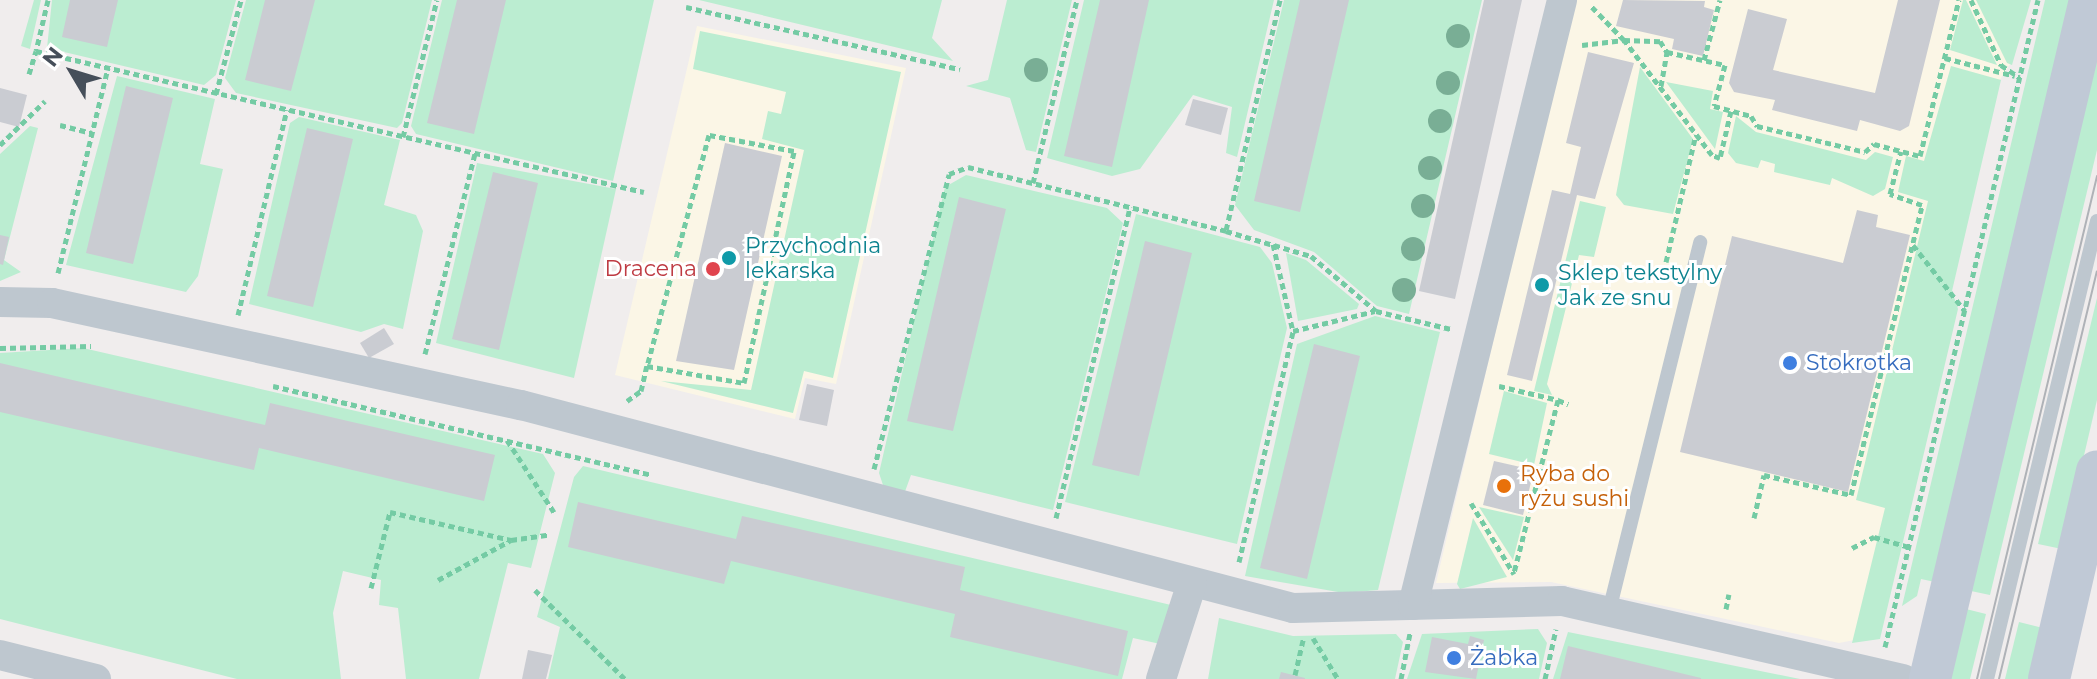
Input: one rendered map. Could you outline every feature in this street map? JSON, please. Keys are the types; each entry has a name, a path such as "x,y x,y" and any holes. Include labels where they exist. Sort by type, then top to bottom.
{"street":[{"path":"1930,679 2090,0"},
{"path":"1412,615 1480,336 1576,2"},
{"path":"0,302 52,303 521,405 867,499 1293,608 1412,615 1531,602 1609,611 1891,676"},
{"path":"2049,679 2094,498"},
{"path":"1161,679 1192,583"},
{"path":"0,655 96,679"}],"lane":[{"path":"1987,679 2097,221"},
{"path":"1609,611 1700,242"}],"path":[{"path":"29,74 48,0"},
{"path":"216,94 241,0"},
{"path":"403,137 437,0"},
{"path":"1033,183 1077,0"},
{"path":"1226,231 1280,0"},
{"path":"1704,60 1720,0"},
{"path":"1667,52 1725,65 1714,106 1751,116 1757,126 1865,152 1874,144 1920,156 1959,0"},
{"path":"1971,0 2001,65 2019,77"},
{"path":"1891,676 1909,547 2038,0"},
{"path":"1576,2 1624,40 1696,134 1720,158 1731,111"},
{"path":"686,7 960,69"},
{"path":"1580,45 1624,40 1660,41 1667,52 1661,88"},
{"path":"36,51 644,192"},
{"path":"1945,58 2019,77"},
{"path":"59,269 108,68"},
{"path":"0,145 45,101"},
{"path":"231,344 287,110"},
{"path":"60,125 92,133"},
{"path":"1666,262 1696,134"},
{"path":"620,406 641,391 647,366 709,135 794,151 744,383 647,366"},
{"path":"1754,518 1764,475 1851,495 1922,205 1890,194 1901,151"},
{"path":"368,408 376,375 389,357 424,356 475,153"},
{"path":"867,499 941,186 968,167 1226,231 1311,256 1376,311 1480,336"},
{"path":"1049,546 1130,207"},
{"path":"1231,591 1293,331 1273,244"},
{"path":"1912,244 1965,311"},
{"path":"1293,331 1376,311"},
{"path":"1499,386 1568,404"},
{"path":"1514,573 1558,400"},
{"path":"506,440 554,512"},
{"path":"1471,503 1531,602"},
{"path":"371,588 390,512 511,540 548,535"},
{"path":"1852,548 1874,537 1909,547"},
{"path":"438,580 511,540"},
{"path":"535,590 625,679"},
{"path":"1401,679 1412,615"},
{"path":"1545,679 1557,622"},
{"path":"1295,675 1307,630 1338,679"}],"shaded area":[{"path":"1574,0 2026,0 2012,61 1997,84 1875,636 1839,643 1551,582 1436,583"},
{"path":"697,26 906,68 836,384 805,378 795,419 615,375"}],"green space":[{"path":"34,0 41,0 30,49 21,46"},
{"path":"52,0 236,0 216,75 204,85 47,48"},
{"path":"246,0 432,0 402,123 397,128 236,93 225,78"},
{"path":"442,0 654,0 613,181 416,134 411,126"},
{"path":"699,0 942,0 932,38 953,61"},
{"path":"1007,0 1072,0 1036,152 1026,150 1010,98 966,86 988,80"},
{"path":"1084,0 1274,0 1237,157 1226,153 1232,107 1193,95 1140,169 1112,176 1047,158"},
{"path":"1284,0 1482,0 1409,314 1377,306 1314,252 1254,230 1235,205"},
{"path":"1963,0 1966,0 1997,65 1950,50"},
{"path":"1976,0 2031,0 2012,65 2007,63"},
{"path":"2045,0 2073,0 1935,582 1921,579 1917,596 1902,606"},
{"path":"700,31 901,72 833,378 804,371 793,413 661,381 751,390 804,150 762,139 768,111 781,114 786,92 693,69"},
{"path":"2097,59 2097,150 1990,595 1971,591"},
{"path":"1951,66 2001,80 1952,291 1958,309 1880,639 1852,643 1885,508 1856,500 1928,201 1898,192 1906,156 1924,161"},
{"path":"1640,67 1693,139 1673,214 1624,205 1616,195"},
{"path":"117,76 215,99 200,164 223,169 198,276 186,292 66,265"},
{"path":"1666,82 1713,91 1710,109 1723,112 1715,149"},
{"path":"1736,116 1756,132 1866,160 1875,152 1893,157 1885,189 1873,196 1832,178 1830,185 1774,172 1775,164 1761,160 1758,168 1736,163 1728,153"},
{"path":"299,117 400,140 384,205 416,215 423,231 403,329 384,324 361,332 249,304 290,123"},
{"path":"30,126 38,128 4,260 21,272 0,281 0,154"},
{"path":"477,163 616,189 574,378 436,343"},
{"path":"966,175 1107,208 1123,223 1053,510 911,475 903,497 883,485 879,473 945,187"},
{"path":"1580,201 1606,207 1594,257 1579,255 1547,384 1552,395 1534,391"},
{"path":"1136,214 1260,247 1272,263 1287,328 1237,544 1065,502"},
{"path":"1286,253 1306,260 1359,304 1357,309 1298,321"},
{"path":"2097,298 2097,400 2062,549 2038,544"},
{"path":"1375,316 1440,332 1378,590 1344,593 1245,576 1297,344"},
{"path":"83,348 543,454 555,473 531,568 508,563 479,679 406,679 398,608 379,605 381,580 343,571 333,613 341,679 237,679 0,619 0,353"},
{"path":"1504,391 1547,403 1534,465 1489,454"},
{"path":"583,466 1171,605 1165,645 1133,638 1122,679 548,679 560,627 537,617 574,477"},
{"path":"1479,507 1524,517 1513,560"},
{"path":"1473,518 1507,577 1460,589 1457,584"},
{"path":"1966,609 1986,614 1970,679 1949,679"},
{"path":"1219,618 1293,636 1396,634 1403,642 1395,679 1208,679"},
{"path":"2019,622 2043,628 2031,679 2005,679"},
{"path":"1538,629 1547,643 1539,679 1407,679 1422,634"},
{"path":"1568,632 1800,679 1553,679"}],"building":[{"path":"70,0 118,0 107,47 62,37"},
{"path":"265,0 315,0 291,91 245,80"},
{"path":"457,0 506,0 474,134 427,123"},
{"path":"1100,0 1149,0 1112,167 1064,156"},
{"path":"1300,0 1349,0 1300,212 1254,201"},
{"path":"1484,0 1522,0 1455,299 1419,291"},
{"path":"1623,0 1705,1 1704,7 1714,10 1703,56 1672,49 1674,39 1616,26"},
{"path":"1898,0 1940,0 1909,126 1900,131 1860,120 1857,131 1772,110 1775,100 1734,92 1729,83 1748,9 1787,19 1773,70 1875,93"},
{"path":"1588,52 1634,63 1595,199 1577,195 1532,381 1507,375 1552,190 1570,194 1581,147 1566,143"},
{"path":"126,86 173,98 133,264 86,253"},
{"path":"0,88 27,95 19,127 0,122"},
{"path":"1193,99 1228,108 1221,135 1185,125"},
{"path":"307,128 353,139 313,307 267,296"},
{"name":"Przychodnia lekarska","path":"725,143 782,156 734,370 676,361"},
{"path":"493,172 538,183 499,350 452,339"},
{"path":"959,197 1006,209 953,431 907,421"},
{"name":"Stokrotka","path":"1857,210 1878,215 1876,227 1910,235 1848,492 1680,452 1732,236 1843,263"},
{"path":"0,235 9,237 3,265 0,264"},
{"path":"1145,241 1192,253 1139,476 1092,465"},
{"path":"384,328 394,344 369,358 360,343"},
{"path":"1314,344 1360,356 1307,579 1260,568"},
{"path":"0,363 265,425 270,403 495,455 484,501 259,448 254,470 0,412"},
{"path":"807,384 834,390 827,426 799,420"},
{"path":"1494,461 1534,470 1523,515 1483,505"},
{"path":"578,502 736,539 742,516 965,567 960,590 1128,631 1118,676 950,637 955,614 731,561 724,584 568,547"},
{"name":"Żabka","path":"1470,636 1484,640 1476,679 1425,672 1432,637 1468,644"},
{"path":"1568,646 1701,678 1701,679 1560,679"},
{"path":"528,650 552,655 546,679 522,679"},
{"path":"1281,672 1305,678 1305,679 1279,679"}],"tram line":[{"path":"1977,679 2097,176"},
{"path":"1999,679 2097,272"}],"place":[{"name":"Przychodnia lekarska","path":"729,258"},
{"name":"Dracena","path":"713,269"},
{"name":"Sklep tekstylny Jak ze snu","path":"1542,285"},
{"name":"Stokrotka","path":"1790,363"},
{"name":"Ryba do ryżu sushi","path":"1504,486"},
{"name":"Żabka","path":"1454,658"}]}
